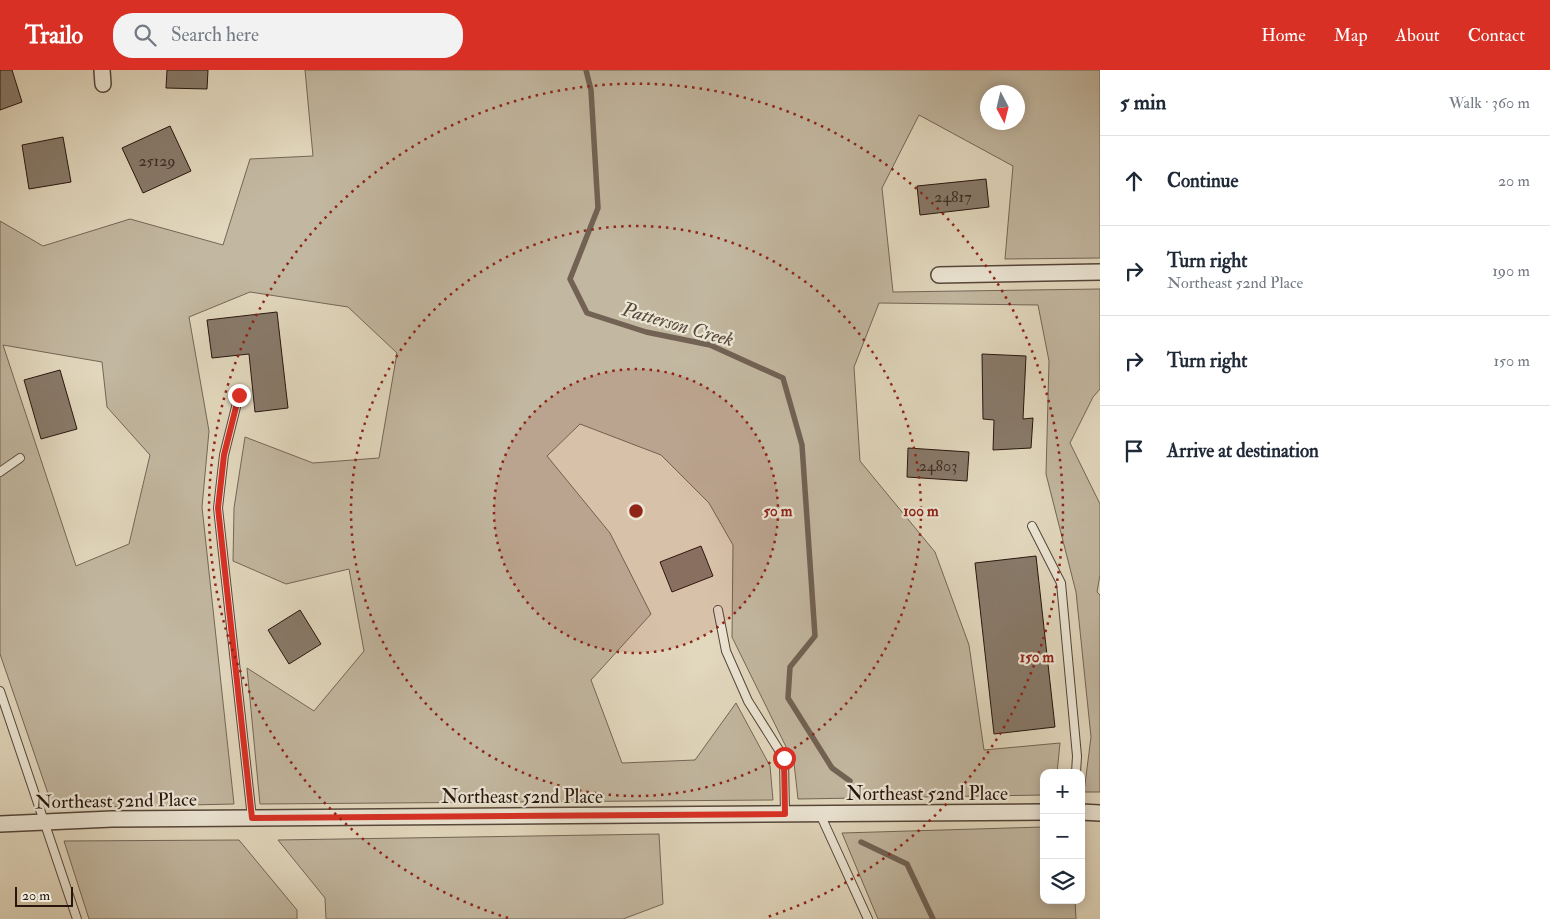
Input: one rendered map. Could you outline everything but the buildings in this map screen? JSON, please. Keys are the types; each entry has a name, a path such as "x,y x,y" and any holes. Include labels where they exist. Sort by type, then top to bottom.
{"street":[{"path":"939,275 1100,272"},
{"name":"Northeast 52nd Place","path":"0,824 112,819 1040,812"},
{"path":"1085,812 1100,813"}],"lane":[{"path":"239,395 224,455 218,508 252,818"},
{"path":"0,472 20,458"},
{"path":"1032,526 1060,583 1077,756 1076,769"},
{"path":"718,610 726,651 748,700 784,758 785,814"},
{"path":"0,691 77,919"},
{"path":"820,814 868,919"}],"shaded area":[{"path":"305,70 1100,70 1100,258 1005,259 1013,166 919,115 882,188 893,292 1100,289 1100,389 1093,397 1070,443 1100,504 1100,575 1097,592 1100,595 1100,792 1085,792 1091,737 1076,592 1046,474 1049,361 1038,305 879,303 854,367 860,461 935,552 969,645 984,750 1060,743 1057,769 1040,769 1040,795 798,799 794,763 732,637 733,545 709,503 661,455 580,424 547,456 610,533 651,614 591,680 622,763 695,760 736,703 770,766 773,800 260,804 247,668 314,711 364,651 349,569 286,584 233,561 234,508 245,437 313,463 379,458 397,353 348,307 250,292 189,317 209,431 202,507 234,804 53,808 0,654 0,221 43,246 130,219 223,245 250,159 313,156","holes":["3,345 102,362 107,407 150,455 129,544 76,566"]},
{"path":"1040,827 1040,904 1075,904 1076,919 878,919 842,833"},
{"path":"659,834 663,904 623,919 326,919 325,898 278,840"},
{"path":"239,840 297,910 297,919 89,919 64,841"}],"waterway":[{"name":"Patterson Creek","path":"586,70 591,90 598,208 570,279 587,313 646,332 710,345 783,378 802,445 815,636 790,667 788,698 832,768 850,781"},
{"name":"Patterson Creek","path":"861,842 907,864 933,919"}],"route":[{"path":"239,395 224,455 218,508 252,818 785,814 784,758"}]}
